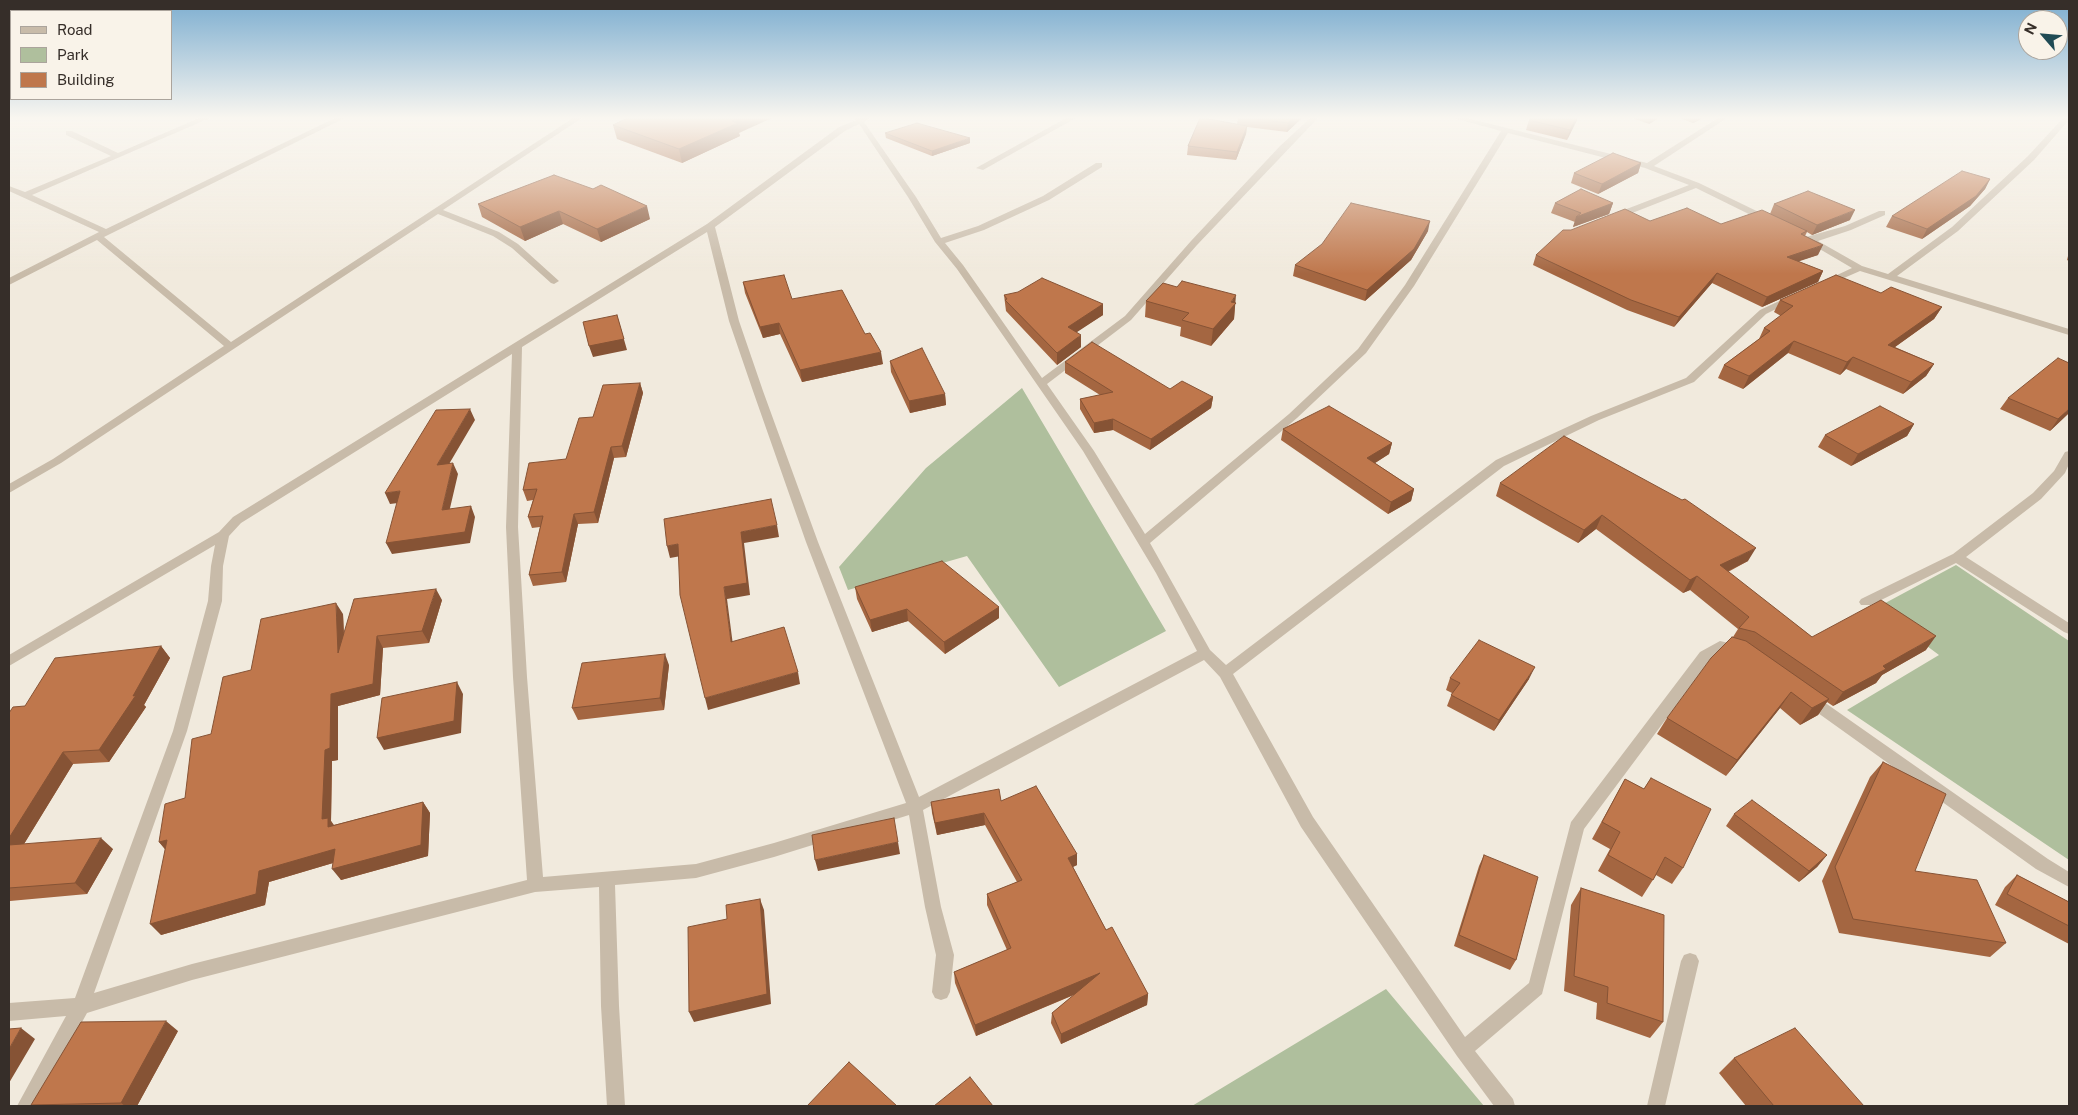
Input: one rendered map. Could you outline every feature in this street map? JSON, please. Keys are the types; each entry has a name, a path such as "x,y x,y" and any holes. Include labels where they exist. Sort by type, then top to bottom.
{"street":[{"path":"25,195 85,170"},
{"path":"9,282 102,234 234,170"},
{"path":"9,488 57,461 499,170"},
{"path":"9,661 223,535 237,520 710,226 786,170"},
{"path":"894,170 939,242 960,267 1088,451 1144,542 1205,653 1225,673 1307,822 1464,1050 1506,1106"},
{"path":"939,242 981,228 1046,198 1090,170"},
{"path":"1041,384 1128,318 1264,170"},
{"path":"1144,542 1293,416 1362,351 1409,286 1481,170"},
{"path":"1658,170 1696,185 1776,223"},
{"path":"1890,277 1955,229 2018,170"},
{"path":"1608,219 1696,185"},
{"path":"9,188 102,234 231,347"},
{"path":"437,211 496,234 515,246 554,281"},
{"path":"1811,240 1848,228 1882,212"},
{"path":"710,226 734,321 761,400 812,542 914,807 933,907 945,955 941,992"},
{"path":"1802,236 1859,268 2069,332"},
{"path":"1225,673 1444,508 1500,463 1594,418 1690,380 1763,312 1859,268"},
{"path":"517,345 512,527 520,677 535,885"},
{"path":"1866,602 1957,557 2037,496 2059,473 2069,454"},
{"path":"26,1106 81,1006 180,731 215,601 217,566 223,535"},
{"path":"1957,557 2069,629"},
{"path":"1464,1050 1536,988 1577,826 1705,656 1720,646 1741,651 1750,657"},
{"path":"9,1012 81,1006 192,972 535,885 696,871 774,850 914,807 1205,653"},
{"path":"1798,691 2042,864 2069,880"},
{"path":"607,880 610,1006 616,1106"},
{"path":"1656,1106 1690,961"}],"green space":[{"path":"1022,388 1166,631 1059,687 967,556 848,590 839,567 926,468"},
{"path":"1956,565 2069,641 2069,860 1847,710 1939,655 1876,608"},
{"path":"1386,989 1484,1106 1192,1106"}],"building":[{"path":"1580,170 1628,170 1602,184 1574,173"},
{"path":"1962,171 1990,179 1976,196 1927,229 1892,216"},
{"path":"554,175 593,189 601,185 647,206 597,229 559,211 520,227 478,204"},
{"path":"1581,189 1613,203 1576,217 1581,213 1555,203"},
{"path":"1808,191 1855,210 1817,225 1774,204"},
{"path":"1351,203 1430,221 1414,249 1367,290 1295,265 1322,244"},
{"path":"1687,208 1721,224 1762,210 1807,231 1801,234 1823,245 1787,257 1823,271 1767,297 1717,273 1679,317 1631,300 1536,255 1563,230 1571,230 1625,209 1650,221"},
{"path":"784,275 792,299 842,290 865,334 870,333 881,352 800,370 779,323 760,327 743,282"},
{"path":"1836,275 1881,293 1891,287 1942,307 1888,345 1934,364 1911,382 1853,357 1847,362 1794,341 1749,376 1724,365 1770,331 1764,328 1793,306 1780,300"},
{"path":"1042,278 1103,304 1068,327 1081,335 1057,353 1005,300 1007,299 1004,295 1018,292"},
{"path":"1182,281 1236,295 1231,302 1236,303 1213,329 1182,320 1189,313 1146,301 1163,283 1177,287"},
{"path":"617,315 624,339 589,346 583,322"},
{"path":"1092,342 1170,389 1182,381 1213,397 1151,439 1113,419 1094,423 1080,399 1113,392 1065,362"},
{"path":"922,348 945,394 909,401 890,361"},
{"path":"2058,358 2069,363 2069,409 2058,419 2008,398"},
{"path":"640,383 622,446 611,447 594,512 574,514 562,572 529,575 543,516 528,517 537,489 523,490 529,463 566,459 579,418 593,417 603,385"},
{"path":"1329,406 1392,443 1367,458 1414,489 1391,502 1283,429"},
{"path":"1880,406 1914,424 1858,454 1825,435"},
{"path":"470,409 437,465 453,463 442,510 471,506 465,532 386,543 400,491 385,493 436,410"},
{"path":"1564,436 1682,500 1685,499 1756,548 1720,565 1812,637 1881,600 1936,636 1883,666 1886,669 1843,692 1755,632 1739,628 1749,617 1697,576 1690,580 1602,515 1584,530 1500,483"},
{"path":"771,499 777,525 741,532 747,583 724,587 731,642 784,627 798,672 705,698 680,595 678,544 667,546 664,519"},
{"path":"942,561 999,607 944,642 907,609 870,620 855,587"},
{"path":"436,589 422,631 377,636 373,684 331,694 330,748 325,750 322,819 328,818 328,827 423,802 421,845 332,869 335,849 259,871 256,894 150,924 167,840 159,842 165,804 185,798 192,739 211,734 223,677 251,670 261,619 336,603 338,653 354,599"},
{"path":"1732,637 1746,641 1829,699 1812,708 1791,692 1737,760 1667,718 1711,658"},
{"path":"1479,640 1535,667 1499,720 1451,695 1460,683 1450,678"},
{"path":"161,646 133,696 136,695 99,750 63,752 9,838 9,713 13,707 25,706 55,658"},
{"path":"665,654 660,698 572,708 582,663"},
{"path":"457,682 454,721 377,738 382,698"},
{"path":"1883,762 1946,794 1915,871 1977,880 2006,943 1853,919 1835,867"},
{"path":"1651,778 1711,809 1683,868 1665,857 1653,880 1608,855 1620,832 1602,822 1625,779 1644,789"},
{"path":"1036,786 1077,854 1068,858 1106,930 1112,927 1148,994 1061,1034 1052,1013 1100,973 975,1025 954,972 1011,948 987,894 1022,880 984,813 935,823 931,802 999,789 1001,801"},
{"path":"1752,800 1827,855 1809,871 1734,814"},
{"path":"894,818 898,842 815,860 812,835"},
{"path":"101,838 75,883 9,888 9,845"},
{"path":"1484,855 1538,877 1516,960 1459,935"},
{"path":"2017,875 2069,902 2069,926 2007,894"},
{"path":"1581,888 1664,915 1663,1022 1607,1003 1608,987 1574,976"},
{"path":"760,899 767,994 689,1012 688,927 727,919 726,905"},
{"path":"166,1021 121,1103 31,1105 81,1022"},
{"path":"21,1028 9,1049 9,1029"},
{"path":"1795,1028 1864,1106 1774,1106 1734,1058"},
{"path":"849,1062 897,1106 807,1106"},
{"path":"970,1077 993,1106 934,1106"}]}
